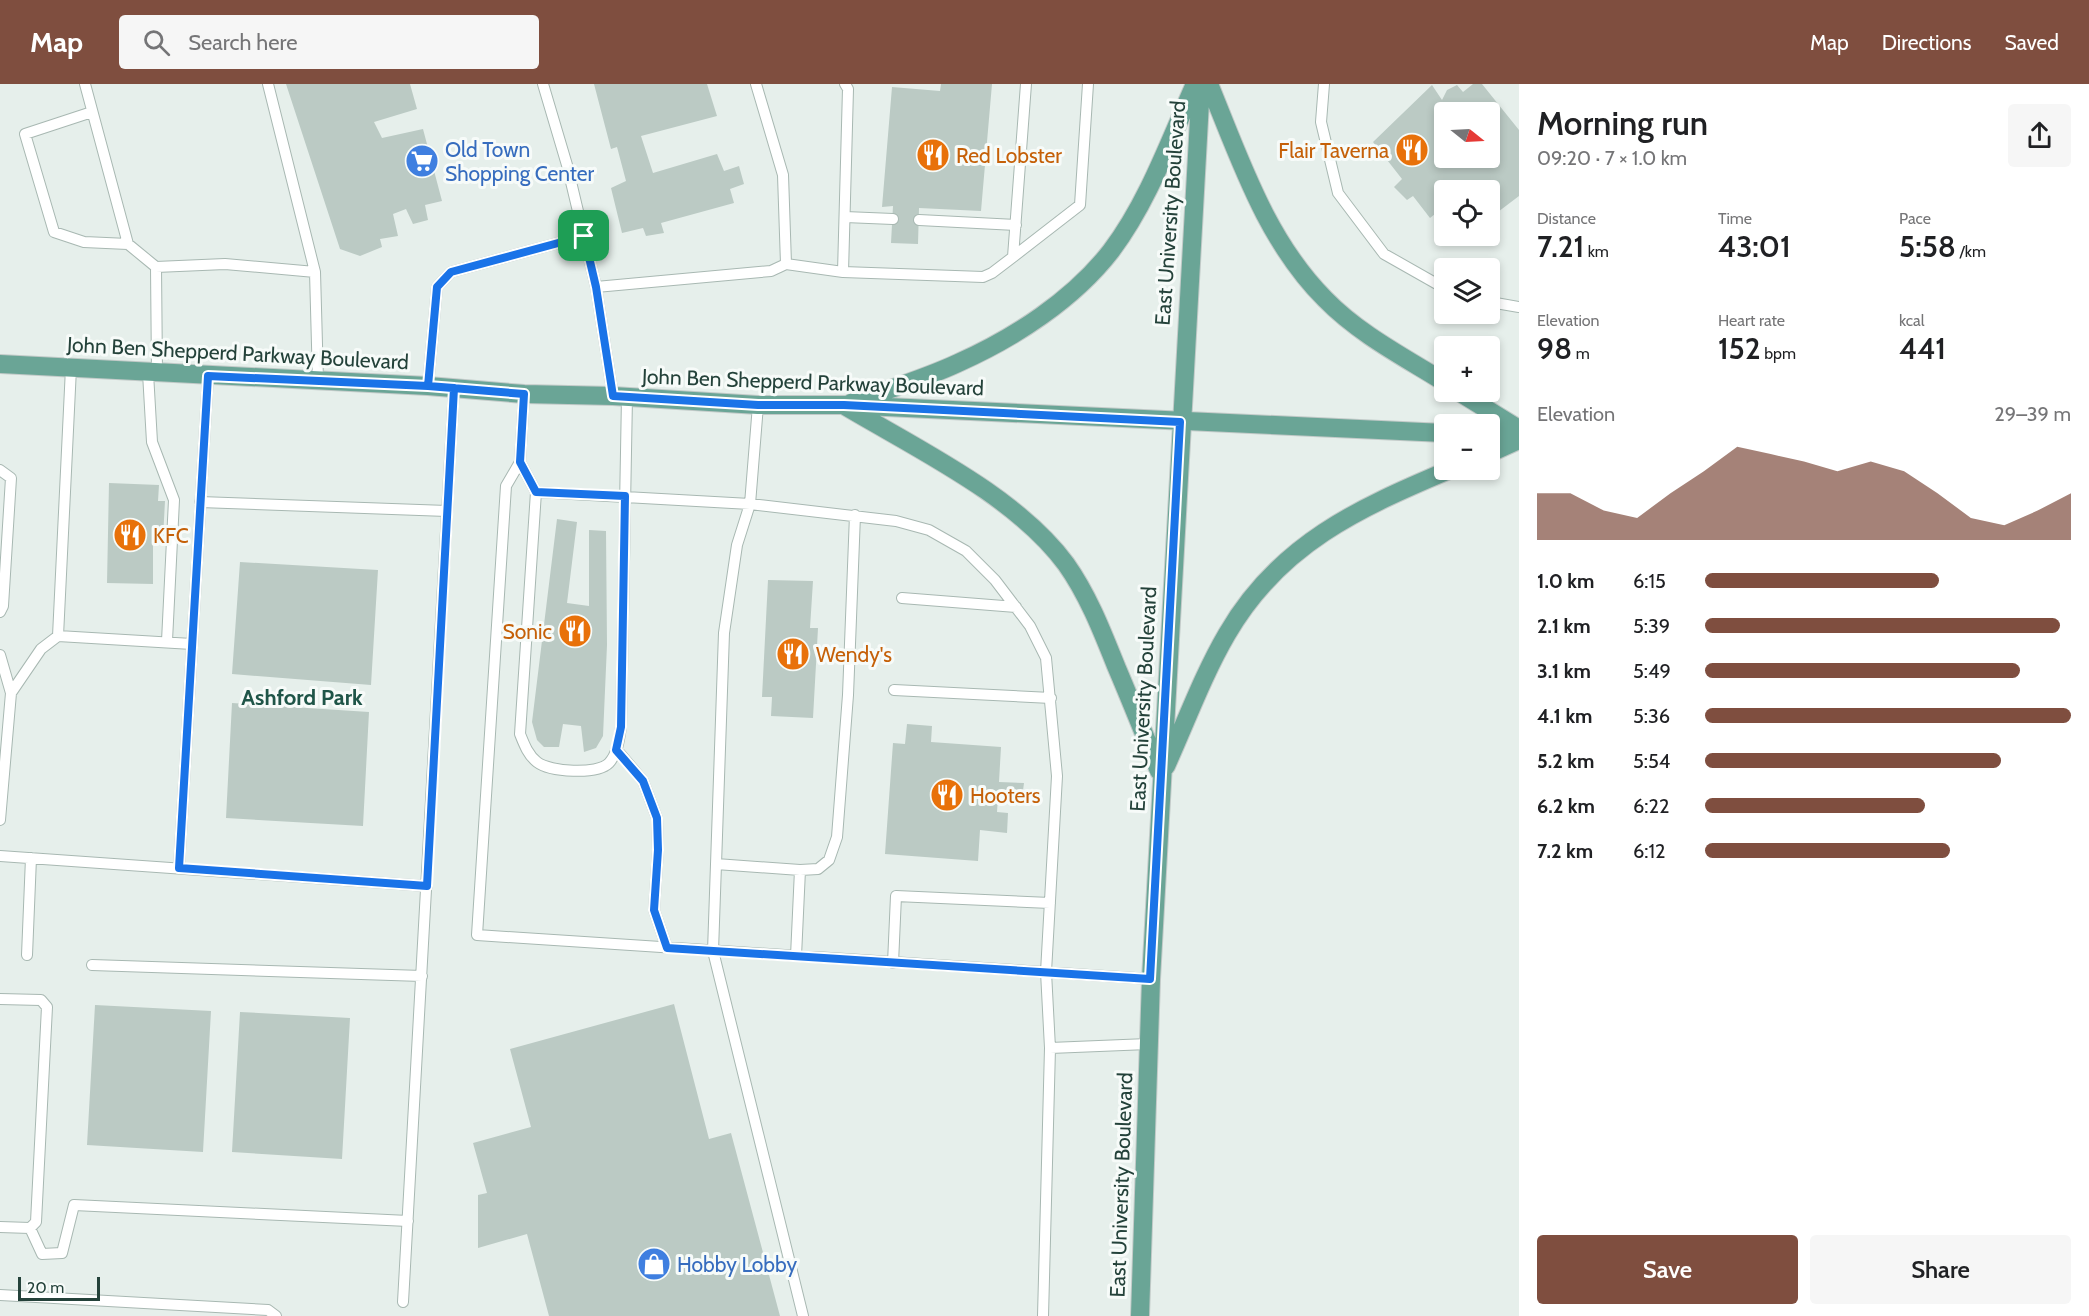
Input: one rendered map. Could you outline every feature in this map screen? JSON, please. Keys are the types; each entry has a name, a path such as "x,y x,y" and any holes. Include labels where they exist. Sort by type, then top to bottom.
{"main road":[{"path":"844,405 957,363 1034,320 1090,275 1128,225 1195,84"},
{"name":"East University Boulevard","path":"1140,1316 1150,979 1201,84"},
{"path":"1209,84 1259,204 1275,235 1305,279 1346,318 1434,375"},
{"name":"John Ben Shepperd Parkway Boulevard","path":"0,364 428,386 524,394 758,405 844,405 1180,422 1434,432"},
{"path":"1476,402 1519,429"},
{"path":"844,405 975,484 1042,537 1065,564 1100,626 1161,776"},
{"path":"1500,435 1519,435"},
{"path":"1500,449 1519,440"},
{"path":"1161,776 1227,634 1250,600 1269,578 1317,535 1352,513 1434,477"}],"lane":[{"path":"85,84 128,244 156,267 225,264 315,272"},
{"path":"268,84 315,272 318,381"},
{"path":"520,462 536,492 520,734 530,754 536,761 547,767 596,771 609,763 616,750 621,727 625,496 620,397 567,165 543,84"},
{"path":"756,84 783,175 786,264"},
{"path":"843,272 848,89 845,84"},
{"path":"1013,256 1026,84"},
{"path":"596,287 771,271 786,264 843,272 983,277 993,273 1080,205 1088,84"},
{"path":"1324,84 1321,122 1338,193 1384,254 1434,282"},
{"path":"92,112 25,134 54,232 84,242 128,244"},
{"path":"845,217 892,219"},
{"path":"919,220 1016,225"},
{"path":"428,386 437,287 451,272 584,236"},
{"path":"156,267 152,442 174,500 167,641"},
{"path":"1500,304 1519,307"},
{"path":"58,636 71,368"},
{"path":"179,868 208,376"},
{"path":"404,1302 454,388"},
{"path":"524,394 520,462 506,486 477,935 1150,979"},
{"path":"758,405 750,504 737,545 724,633 713,951 802,1316"},
{"path":"0,470 11,478 3,606 0,612"},
{"path":"536,492 750,504 896,521 929,530 966,551 995,579 1030,626 1046,658 1058,776 1046,972 1050,1048 1043,1316"},
{"path":"201,502 447,511"},
{"path":"716,864 800,870 818,869 829,860 837,837 848,695 855,515"},
{"path":"902,598 1016,607"},
{"path":"11,693 41,649 58,636 192,644"},
{"path":"0,655 11,693 0,820"},
{"path":"894,690 1051,698"},
{"path":"616,750 643,781 657,818 658,850 654,910 667,948"},
{"path":"0,856 427,886"},
{"path":"27,955 31,858"},
{"path":"796,956 800,870"},
{"path":"893,963 896,896 1050,903"},
{"path":"92,965 422,976"},
{"path":"0,999 41,1000 47,1007 36,1222 30,1228 0,1227"},
{"path":"1050,1048 1148,1044"},
{"path":"30,1228 42,1254 62,1253 74,1205 408,1221"},
{"path":"0,1296 268,1310 276,1316"}],"building":[{"path":"286,84 410,84 417,109 374,122 382,138 423,129 442,201 425,205 428,220 413,224 406,209 393,214 398,236 380,239 382,247 360,256 340,249"},
{"path":"594,84 707,84 717,116 641,136 653,173 717,154 724,171 739,166 744,184 730,189 734,203 661,223 664,233 646,236 643,228 622,233 611,188 626,181 617,147 611,149"},
{"path":"941,84 992,84 981,211 919,208 918,244 891,243 893,206 882,207 892,87 940,91"},
{"name":"Flair Taverna","path":"1473,84 1482,84 1496,102 1434,102 1434,168 1500,168 1500,106 1519,130 1519,196 1500,210 1500,180 1434,180 1434,215 1430,218 1413,196 1407,200 1394,187 1402,179 1373,142 1432,85 1442,100 1447,90 1457,85 1463,92"},
{"path":"109,483 159,485 158,501 165,501 163,538 153,537 153,584 107,583"},
{"name":"Sonic","path":"557,519 577,522 567,603 589,606 589,530 606,531 607,645 603,736 596,748 584,752 581,726 563,724 559,747 544,747 537,740 532,722"},
{"path":"240,562 378,570 371,685 232,674"},
{"path":"768,580 813,581 810,628 818,628 813,718 771,716 772,697 762,697"},
{"path":"232,703 369,712 363,826 226,818"},
{"path":"907,724 932,726 931,742 1001,747 999,782 1024,783 1022,798 998,796 997,812 1008,813 1007,833 980,830 978,861 885,854 893,743 905,744"},
{"path":"674,1004 709,1139 731,1133 780,1316 549,1316 527,1234 478,1248 478,1195 487,1193 473,1143 531,1127 510,1049"},
{"path":"95,1005 211,1011 203,1152 87,1145"},
{"path":"240,1012 350,1018 342,1159 232,1152"}],"place":[{"name":"Flair Taverna","path":"1412,150"},
{"name":"Red Lobster","path":"933,155"},
{"name":"Old Town Shopping Center","path":"422,161"},
{"name":"KFC","path":"130,535"},
{"name":"Sonic","path":"575,631"},
{"name":"Wendy's","path":"793,654"},
{"name":"Hooters","path":"947,795"},
{"name":"Hobby Lobby","path":"654,1264"}],"district":[{"name":"Ashford Park","path":"302,697"}],"route":[{"path":"584,236 451,272 437,287 428,386 454,388 427,886 179,868 208,376 428,386 524,394 520,462 536,492 625,496 621,727 616,750 643,781 657,818 658,850 654,910 667,948 1150,979 1180,422 844,405 758,405 613,396 596,287 584,236"}]}
